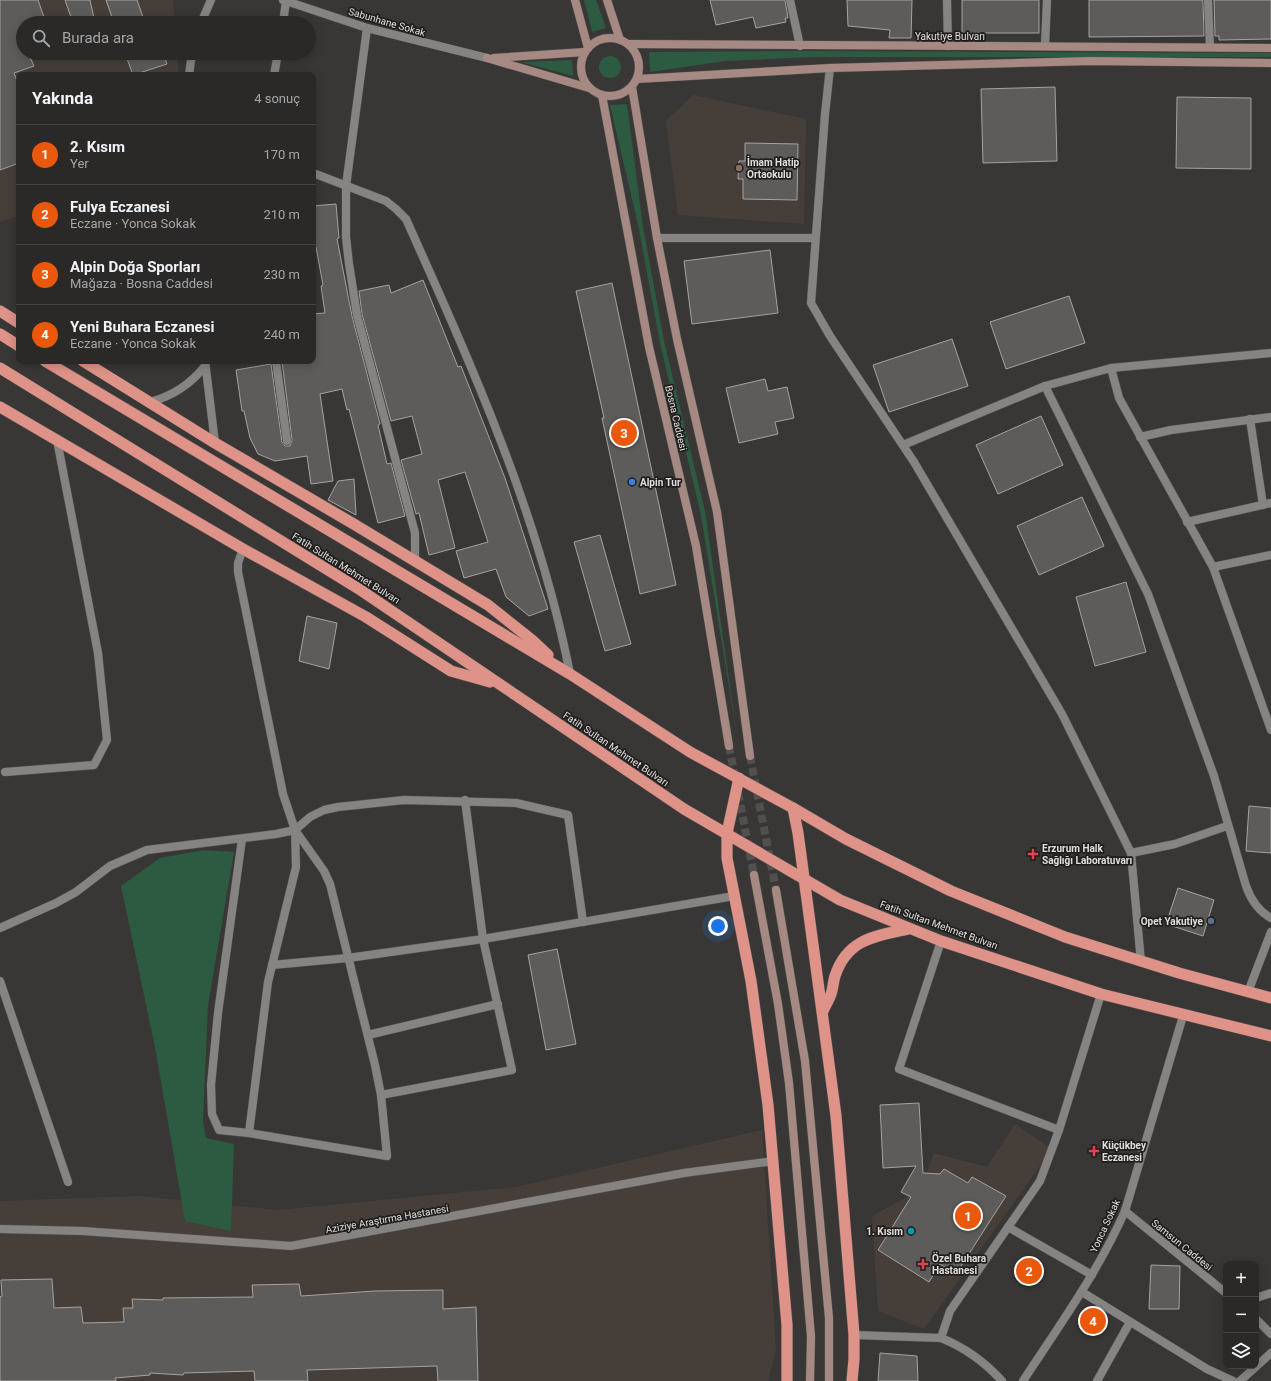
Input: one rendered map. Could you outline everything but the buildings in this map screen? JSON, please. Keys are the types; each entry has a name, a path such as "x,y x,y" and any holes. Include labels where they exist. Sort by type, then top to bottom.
{"highway":[{"path":"0,311 16,321"},
{"path":"0,334 16,344"},
{"path":"50,364 566,672 690,752 793,808 846,839 951,891 1065,937 1141,962 1271,998"},
{"path":"88,364 215,443 415,561 488,606 532,640 566,672"},
{"name":"Fatih Sultan Mehmet Bulvarı","path":"0,368 359,589 665,796 840,900 908,929 941,941 1101,994 1183,1016 1271,1036"},
{"path":"0,407 243,549 366,617 451,671 500,685"},
{"path":"739,778 727,833 727,858 756,1014 774,1162 787,1325 787,1381"},
{"path":"793,808 798,833 823,1011 836,1116 854,1335 852,1381"},
{"path":"823,1011 831,995 835,977 841,961 849,950 859,943 874,936 908,929"}],"main road":[{"path":"574,0 587,50 582,61 581,71 589,88"},
{"path":"607,0 620,40"},
{"path":"603,39 620,40 629,44 635,52 639,60 640,70 632,87 618,96 602,95 589,88 487,58 587,50 603,39"},
{"name":"Yakutiye Bulvarı","path":"629,44 800,46 1044,45 1271,48"},
{"path":"637,79 830,68 1090,61 1271,63"},
{"path":"632,87 657,238 677,339 717,512 750,756"},
{"name":"Bosna Caddesi","path":"602,95 649,347 696,546 729,746"},
{"path":"754,875 777,996 789,1083 811,1336 810,1381"},
{"path":"776,890 799,1018 805,1061 829,1318 830,1381"}],"street":[{"path":"204,16 211,0"},
{"path":"790,0 800,46"},
{"path":"947,0 948,46"},
{"path":"1044,45 1047,0"},
{"path":"1208,0 1210,47"},
{"path":"283,16 284,1"},
{"name":"Sabunhane Sokak","path":"284,1 367,28 487,58"},
{"path":"367,28 346,186 346,237 352,290 357,315 415,533 415,561"},
{"path":"189,72 191,60"},
{"path":"275,72 277,60"},
{"path":"830,68 811,302 830,336 903,445 1062,714 1131,853 1141,962"},
{"path":"316,174 346,186 373,194 386,201 406,219 448,313 512,470 532,525 563,638 566,672"},
{"path":"657,238 815,238"},
{"path":"903,445 1044,386 1111,368 1271,353"},
{"path":"150,402 178,391 188,384 205,364"},
{"path":"205,364 215,443"},
{"path":"276,364 287,441"},
{"path":"1111,368 1119,398 1213,567 1268,710 1271,730"},
{"path":"1044,386 1148,594 1206,754 1227,826 1251,898 1258,908 1271,918"},
{"path":"1140,437 1171,430 1271,416"},
{"path":"1187,522 1267,504 1250,419"},
{"path":"5,772 94,765 107,740 98,653 58,440"},
{"path":"242,839 218,1013 211,1085 212,1114 219,1130 249,1133 387,1156 381,1095 368,1035 330,884 324,871 295,830 283,794 238,572 238,564 243,549"},
{"path":"1213,567 1271,555"},
{"path":"0,928 56,904 76,892 110,866 146,850 242,839 295,830 310,817 324,810 338,807 404,800 465,800 516,803 568,815 583,922"},
{"path":"381,1095 512,1070 483,939 465,800"},
{"path":"1131,853 1176,844 1227,826"},
{"path":"249,1133 268,982 296,867 295,830"},
{"path":"272,965 348,958 483,939 734,896"},
{"path":"1248,992 1271,932"},
{"path":"941,941 900,1069 1059,1130"},
{"path":"0,981 68,1182"},
{"path":"941,1338 950,1311 1040,1181 1059,1130 1101,994"},
{"path":"368,1035 498,1004"},
{"name":"Yonca Sokak","path":"1023,1381 1082,1292 1125,1211 1183,1016"},
{"name":"Aziziye Araştırma Hastanesi","path":"0,1229 83,1231 291,1246 684,1173 774,1162"},
{"name":"Samsun Caddesi","path":"1125,1211 1223,1291"},
{"path":"1008,1227 1092,1275"},
{"path":"1082,1292 1207,1368 1233,1381"},
{"path":"1259,1297 1271,1293"},
{"path":"1097,1381 1130,1322"},
{"path":"1259,1322 1271,1334"},
{"path":"854,1335 941,1338 974,1354 1002,1381"},
{"path":"1240,1381 1271,1353"}],"shaded area":[{"path":"0,0 173,0 174,16 16,16 16,60 178,60 179,72 16,72 16,217 0,222"},
{"name":"İmam Hatip Ortaokulu","path":"693,95 806,119 804,224 678,215 666,121"},
{"name":"Özel Buhara Hastanesi","path":"1015,1124 1052,1149 924,1329 878,1311 872,1216 921,1189 934,1153 987,1167"},
{"path":"762,1130 776,1350 768,1381 0,1381 0,1201 140,1196 278,1210 516,1187"}],"green space":[{"path":"584,0 596,0 606,28 592,32"},
{"path":"815,51 1271,53 1271,57 815,57 725,61 650,72 649,52"},
{"path":"610,56 618,59 621,67 618,75 610,78 602,75 599,67 602,59"},
{"path":"572,60 573,76 521,62"},
{"path":"627,104 643,227 664,341 705,511 737,736 701,515 660,343 639,229 610,105"},
{"path":"204,850 234,852 208,1005 203,1121 206,1138 234,1144 231,1231 185,1221 155,1047 121,886 160,858"}],"tunnel":[{"path":"729,746 754,875"},
{"path":"750,756 776,890"}],"place":[{"name":"İmam Hatip Ortaokulu","path":"739,168"},
{"name":"Alpin Doğa Sporları","path":"624,433"},
{"name":"Alpin Tur","path":"632,482"},
{"name":"Erzurum Halk Sağlığı Laboratuvarı","path":"1033,854"},
{"name":"Opet Yakutiye","path":"1211,921"},
{"name":"Küçükbey Eczanesi","path":"1094,1151"},
{"name":"2. Kısım","path":"968,1216"},
{"name":"1. Kısım","path":"911,1231"},
{"name":"Özel Buhara Hastanesi","path":"923,1264"},
{"name":"Fulya Eczanesi","path":"1029,1271"},
{"name":"Yeni Buhara Eczanesi","path":"1093,1321"}]}
